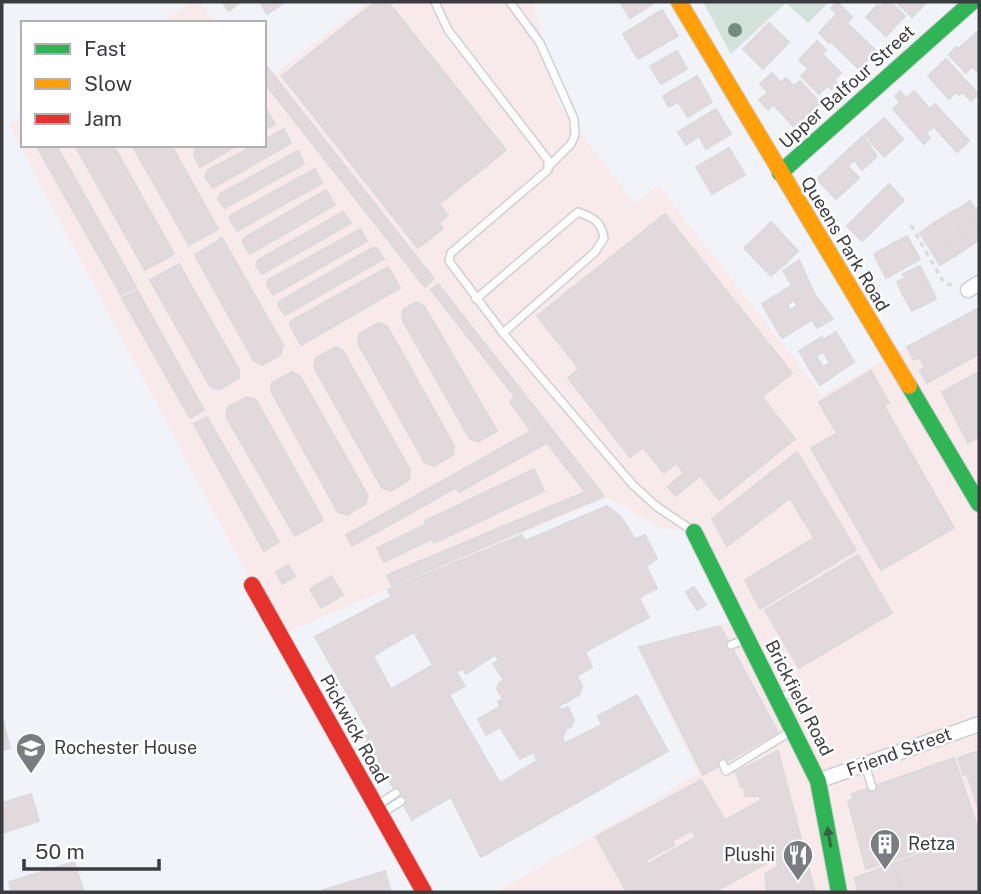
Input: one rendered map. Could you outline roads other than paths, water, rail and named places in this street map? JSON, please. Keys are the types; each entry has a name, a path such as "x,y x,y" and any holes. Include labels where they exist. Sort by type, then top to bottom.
{"street":[{"name":"Queens Park Road","path":"680,2 979,504"},
{"name":"Upper Balfour Street","path":"780,173 972,2"},
{"name":"Brickfield Road","path":"694,531 818,781 839,892"},
{"name":"Pickwick Road","path":"252,585 424,892"},
{"name":"Friend Street","path":"818,781 979,724"}],"lane":[{"path":"436,2 448,30 548,160 549,166"},
{"path":"510,2 540,43 574,119 575,135 571,144 548,170 451,253 449,261 503,333 633,485 656,506 694,531"},
{"path":"476,299 578,212 602,225 604,238 595,252 503,333"},
{"path":"731,645 747,638"},
{"path":"778,699 795,690"},
{"path":"723,764 726,771 793,730"},
{"path":"865,764 872,787"},
{"path":"377,810 396,793"},
{"path":"377,810 401,801"}],"place":[{"name":"Rochester House","path":"31,775"},
{"name":"Retza","path":"885,871"},
{"name":"Plushi","path":"798,882"}]}
